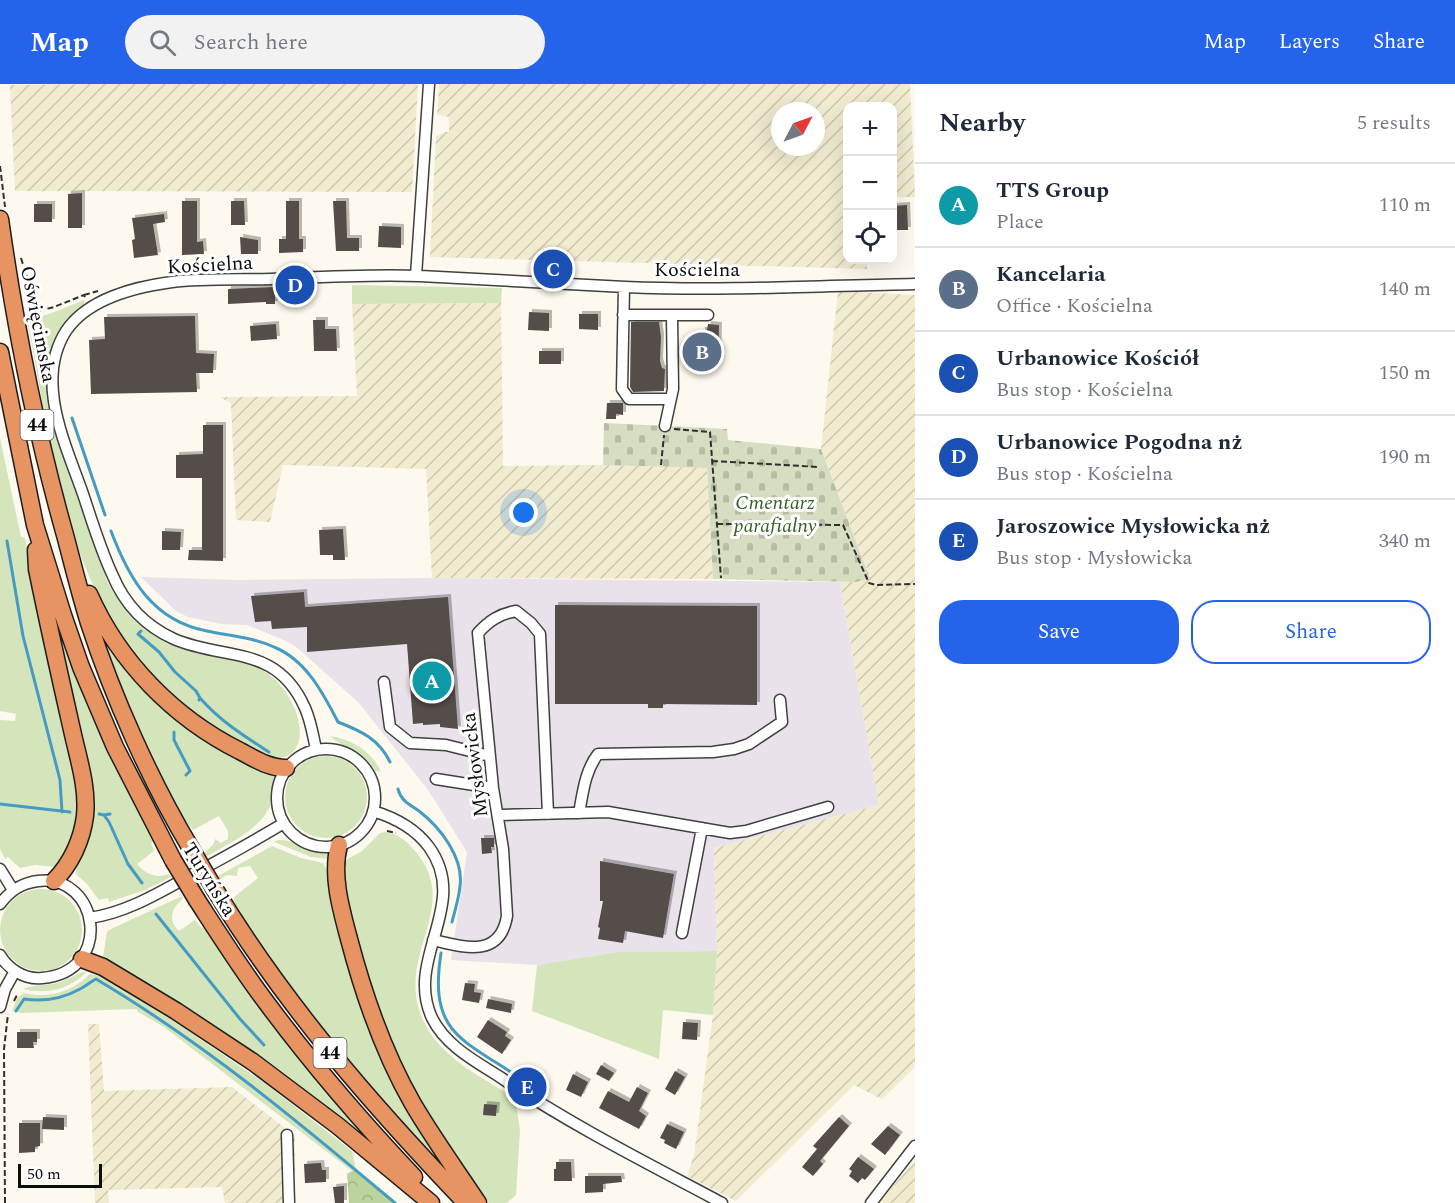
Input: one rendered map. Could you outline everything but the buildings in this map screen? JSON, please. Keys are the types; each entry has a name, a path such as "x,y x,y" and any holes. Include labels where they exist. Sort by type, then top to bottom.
{"highway":[{"name":"Oświęcimska","path":"0,219 45,463 67,542"},
{"name":"44","path":"0,352 35,525"},
{"path":"35,525 37,569 80,765 85,799 85,816 78,841 66,867 54,881"},
{"name":"Turyńska","path":"35,525 81,667 116,747 173,860 252,984 320,1072 364,1124 439,1203"},
{"path":"67,542 98,615 131,664 153,688 178,712 225,742 269,766 286,768"},
{"name":"Turyńska","path":"67,542 88,622 135,740 190,847 214,888 249,943 325,1047 401,1136 466,1203"},
{"path":"339,845 335,866 344,921 373,1020 412,1102 434,1139 478,1203"},
{"path":"82,959 103,967 253,1062 338,1126 431,1203"}],"street":[{"path":"416,276 429,84"},
{"name":"Kościelna","path":"316,749 305,708 294,688 277,672 251,657 189,644 166,635 138,614 116,584 63,440 54,398 53,372 58,349 70,327 90,307 102,300 173,282 416,276 686,288 915,284"},
{"path":"624,286 622,389 628,399 670,399"},
{"path":"623,315 708,315"},
{"path":"665,426 674,389 672,316"},
{"name":"Mysłowicka","path":"433,940 477,948 492,943 503,931 507,916 503,849 490,756 478,633 487,622 503,613 516,611 540,634 548,814"},
{"path":"384,682 390,727 410,743 446,745 490,756"},
{"path":"579,813 586,775 598,754 713,752 734,749 749,744 782,722 780,700"},
{"path":"328,748 352,756 362,764 374,786 373,812 368,823 351,840 339,845 326,847 314,845 297,837 284,823 276,801 280,778 286,768 294,759 316,749 328,748"},
{"path":"436,779 494,788"},
{"path":"498,815 608,812 730,833 746,831 828,807"},
{"path":"373,812 390,816 409,826 423,838 435,855 442,871 444,891 442,909 426,965 424,985 425,995 435,1022 457,1048 553,1112 722,1203"},
{"path":"90,918 109,915 157,894 284,823"},
{"path":"682,933 702,828"},
{"path":"0,869 13,890"},
{"path":"0,904 13,890 28,883 54,881 76,893 90,918 90,942 82,959 67,972 48,978 38,978 15,971 0,955"},
{"path":"5,1008 5,989 15,971"},
{"path":"287,1135 289,1203"},
{"path":"871,1203 915,1146"}],"path":[{"path":"27,314 103,291"},
{"path":"84,295 90,307"},
{"path":"661,465 665,429 710,432 721,578"},
{"path":"712,460 819,467"},
{"path":"717,524 843,525 865,579 869,583 876,585 915,584"},
{"path":"387,831 397,833"},
{"path":"13,1003 17,995"},
{"path":"5,1008 5,1203"}],"shaded area":[{"path":"418,84 412,192 15,191 10,85"},
{"path":"439,84 910,84 915,197 897,197 897,102 843,102 843,264 867,264 867,269 430,257 436,136 449,132 449,117 437,115"},
{"path":"838,291 915,295 915,1067 882,1099 854,1085 736,1201 687,1176 694,1155 713,1015 717,951 714,848 879,805 840,582 856,582 870,577 821,449"},
{"path":"501,303 503,466 603,465 707,468 713,579 432,578 426,469 283,465 270,522 236,520 231,403 219,397 357,396 352,304"},
{"path":"141,577 238,580 432,578 840,582 879,805 714,848 717,951 617,952 537,965 451,960 467,852 428,790 359,703 295,646 247,625 221,624 188,617 176,611"},
{"path":"88,1024 99,1024 104,1091 232,1087 295,1136 295,1203 225,1203 222,1187 108,1190 109,1203 95,1203"},
{"path":"915,1160 915,1203 879,1203"}],"green space":[{"path":"352,285 502,288 501,303 352,304"},
{"path":"84,300 84,304 62,328 52,349 48,375 49,394 63,456 109,585 134,618 158,637 185,649 239,660 270,675 283,689 295,709 299,722 298,744 288,756 263,757 189,712 139,664 141,661 115,626 94,587 63,499 27,319 49,314"},
{"name":"Cmentarz parafialny","path":"604,423 727,429 728,440 821,449 870,578 856,582 713,579 707,468 603,465"},
{"path":"0,438 21,537 25,538 77,778 78,820 65,857 54,867 35,865 20,868 8,857 5,859 0,849 0,720 15,721 16,714 0,711"},
{"path":"51,602 154,841 151,843 154,851 137,864 151,875 169,874 171,877 145,890 109,902 108,898 99,900 76,874 76,869 73,867 87,832"},
{"path":"96,621 222,747 276,776 269,808 264,816 250,830 206,857 204,853 213,845 215,839 221,843 228,839 228,831 219,816 193,830 183,820 136,722"},
{"path":"330,736 360,747 372,758 381,772 375,771 360,754"},
{"path":"326,756 342,759 355,768 364,781 367,797 364,813 355,826 342,835 326,838 310,835 297,826 288,813 285,797 288,781 297,768 310,759"},
{"path":"385,832 402,839 415,851 428,872 433,892 431,913 416,975 416,998 424,1022 431,1035 452,1057 515,1098 520,1130 516,1195 507,1203 489,1203 443,1139 415,1094 391,1047 368,986 341,869 344,868 346,860 362,851 380,833"},
{"path":"290,841 327,852 329,859 311,857 274,842"},
{"path":"272,846 301,858 323,863 327,871 330,871 342,931 446,1169 336,1047 276,969 235,908 234,897 258,878 250,866 238,868 237,876 227,875 220,879 218,876"},
{"path":"41,889 57,892 70,901 79,914 82,930 79,946 70,959 57,968 41,971 25,968 12,959 3,946 0,930 3,914 12,901 25,892"},
{"path":"182,896 183,899 172,914 175,927 179,931 195,920 202,928 205,926 394,1165 103,957 109,930"},
{"path":"717,951 713,1015 663,1010 659,1059 532,1011 537,965 617,952"},
{"path":"88,971 74,982 58,989 32,991 23,989 57,983"},
{"path":"90,974 100,976 171,1019 266,1084 352,1151 356,1169 352,1171 164,1027 138,1012 137,1009 21,1013 12,1011 17,998 24,993 42,995 68,990"},
{"path":"356,1169 397,1203 349,1203 347,1174"}],"waterway":[{"path":"72,418 105,515"},
{"path":"111,531 135,581 158,608 188,626 257,641 285,653 312,678 338,722 375,742 390,762"},
{"path":"7,541 23,636 60,780 62,812"},
{"path":"141,631 138,634 159,652 175,672 196,691 199,700"},
{"path":"200,698 224,721 269,752"},
{"path":"174,732 174,740 190,771 186,775"},
{"path":"398,789 403,799 427,818 442,834 454,854 460,875 460,886 452,922"},
{"path":"0,804 70,812"},
{"path":"99,814 104,815 109,822 128,864 142,883"},
{"path":"104,815 110,814"},
{"path":"156,914 240,1019 264,1045"},
{"path":"441,953 438,979 444,1016 464,1041 517,1076"},
{"path":"16,1011 24,999 46,1000 60,997 96,979 213,1057 287,1114 395,1203"}],"place":[{"name":"Urbanowice Kościół","path":"553,269"},
{"name":"Urbanowice Pogodna nż","path":"295,285"},
{"name":"Kancelaria","path":"702,352"},
{"name":"TTS Group","path":"432,681"},
{"name":"Jaroszowice Mysłowicka nż","path":"527,1087"}]}
